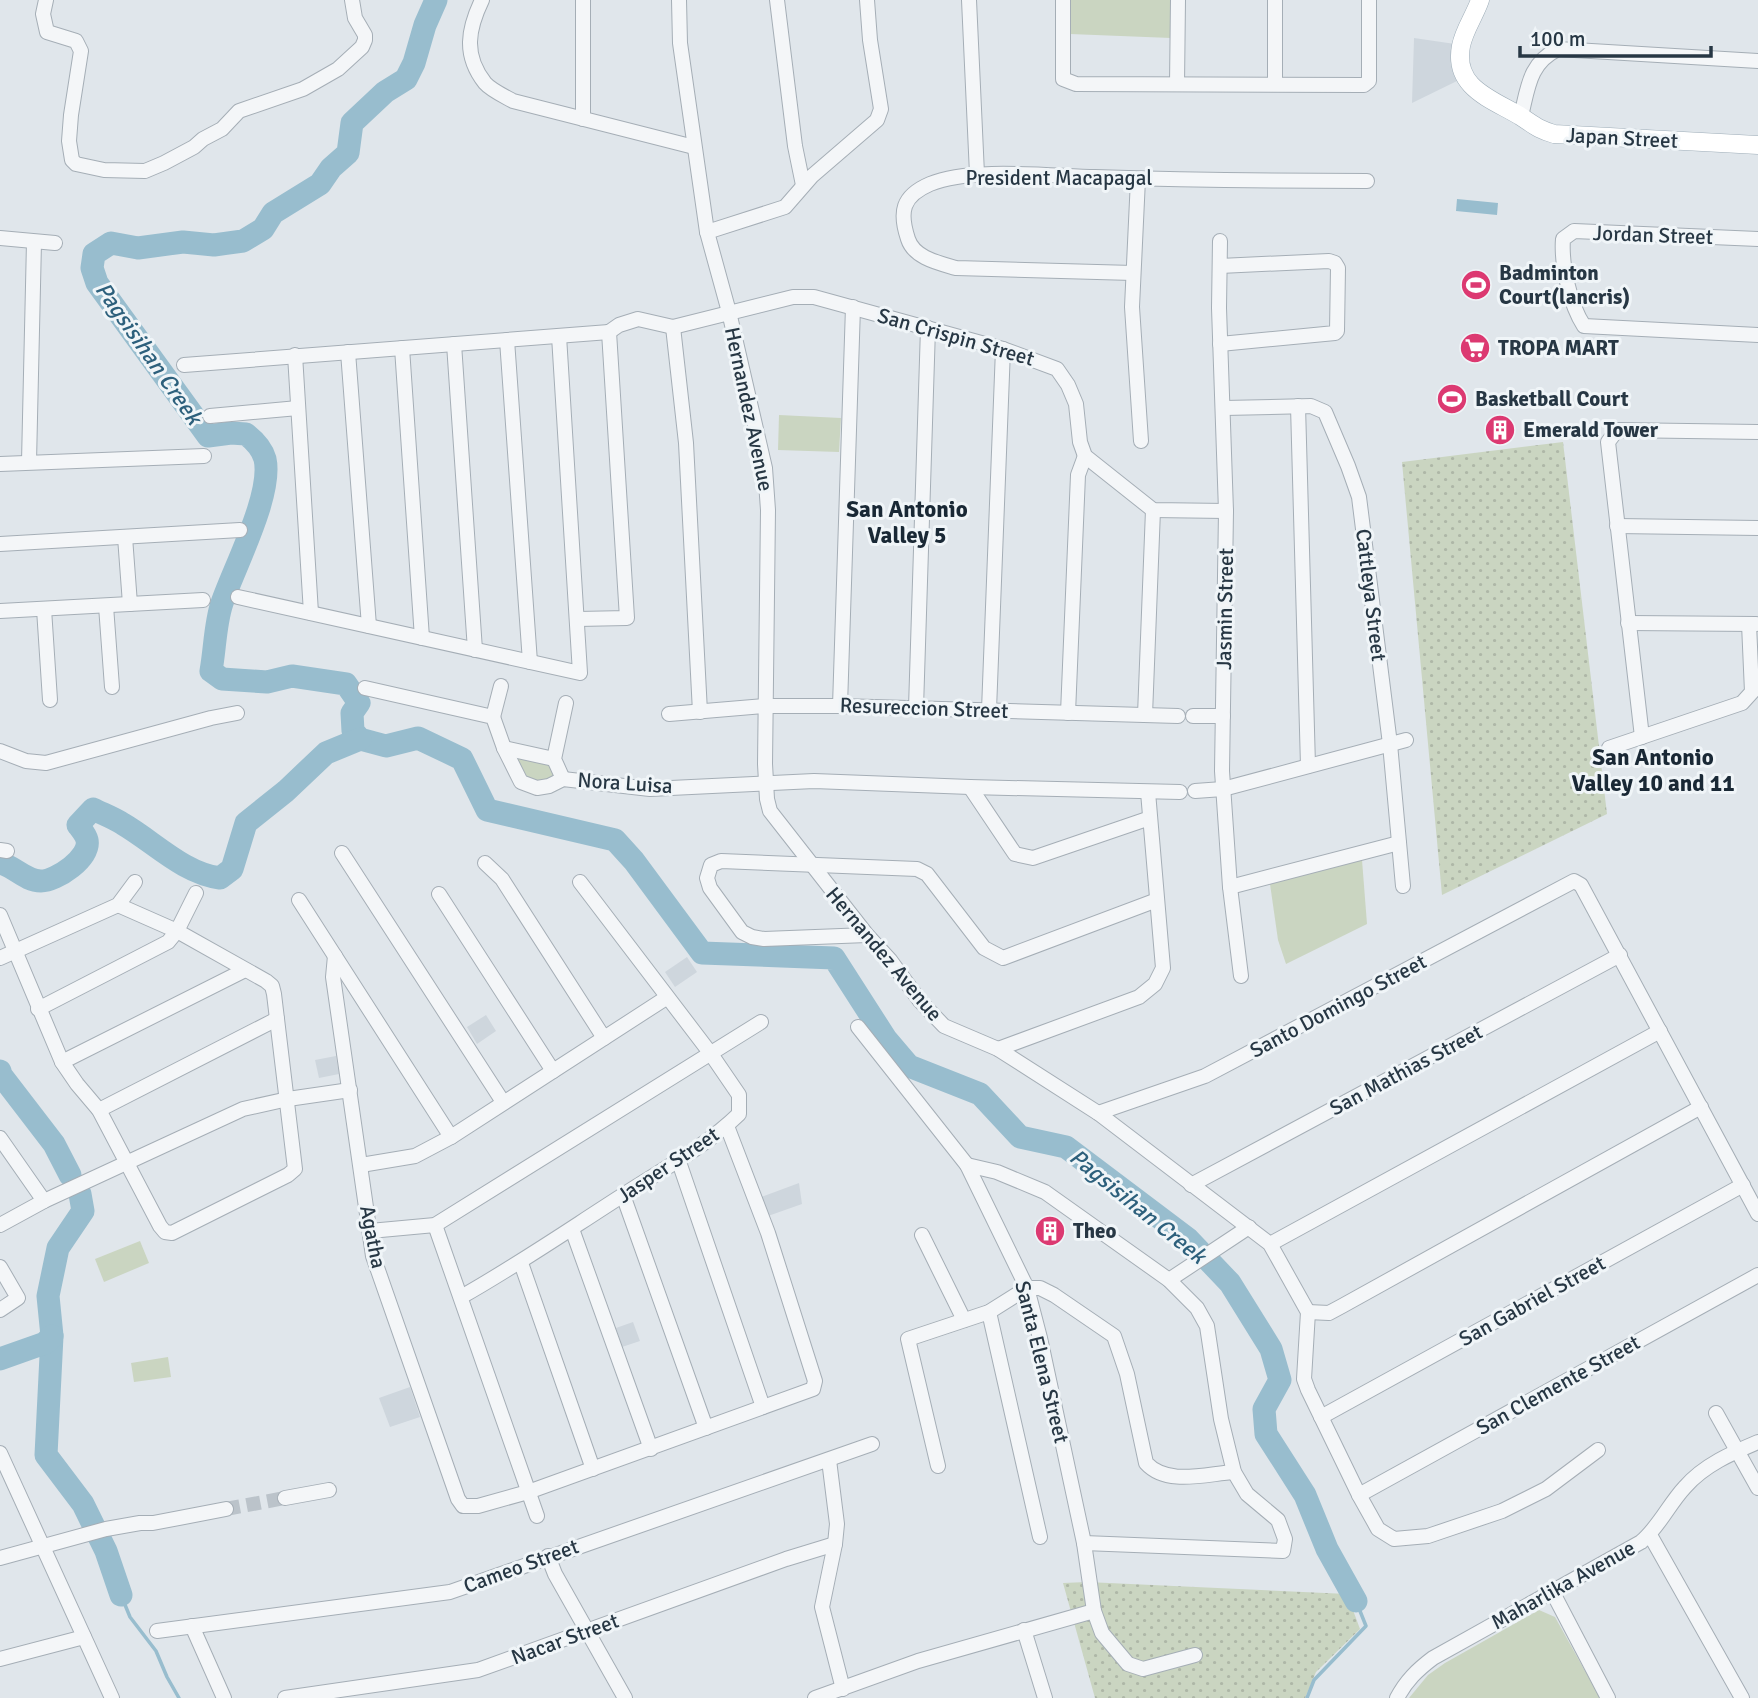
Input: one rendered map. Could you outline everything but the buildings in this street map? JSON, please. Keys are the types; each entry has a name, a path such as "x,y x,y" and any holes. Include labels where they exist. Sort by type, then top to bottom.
{"main road":[{"name":"Japan Street","path":"1480,0 1461,46 1463,73 1485,98 1521,116 1538,130 1554,135 1758,145"}],"street":[{"path":"46,0 43,15 47,32 76,41 81,51 71,115 69,141 72,160 84,166 130,172 145,171 164,163 222,129 239,111 303,89 338,69 362,47 365,40 355,18 352,0"},
{"path":"482,0 471,23 469,43 473,64 486,85 513,101 694,147"},
{"path":"583,0 583,119"},
{"name":"Hernandez Avenue","path":"679,0 680,43 707,232 729,312 765,468 768,510 766,799 770,811 867,935 890,960 919,1001 944,1026 998,1049 1098,1113 1249,1227 1270,1244 1308,1312"},
{"path":"777,0 794,137 803,185"},
{"path":"707,232 785,207 803,185 873,125 880,115 867,0"},
{"path":"969,0 976,174"},
{"path":"1063,0 1063,79 1076,84 1364,85 1369,81 1369,0"},
{"path":"1177,84 1178,0"},
{"path":"1275,0 1275,84"},
{"path":"1521,116 1535,67 1544,56 1558,50 1758,61"},
{"name":"President Macapagal","path":"1133,273 956,268 930,261 910,245 903,224 903,207 914,194 930,184 976,174 1367,181"},
{"path":"1138,178 1132,307 1141,441"},
{"name":"Jordan Street","path":"1758,239 1574,231 1563,239 1562,255 1576,314 1584,326 1758,335"},
{"path":"0,238 55,243"},
{"name":"Jasmin Street","path":"1220,241 1220,344 1226,511 1223,789 1230,887 1241,976"},
{"path":"29,462 34,242"},
{"path":"1220,266 1329,261 1335,263 1338,268 1335,333 1220,344"},
{"name":"San Crispin Street","path":"673,327 793,298 814,297 1003,349 1057,369 1076,404 1080,442 1085,456"},
{"path":"840,706 853,307"},
{"path":"184,365 609,332 619,325 638,319 673,327 686,443 700,712"},
{"path":"916,708 928,328"},
{"path":"578,619 627,618 609,332"},
{"path":"238,597 580,673 559,336"},
{"path":"507,340 530,662"},
{"path":"454,344 475,650"},
{"path":"402,348 422,638"},
{"path":"989,710 1003,349"},
{"path":"348,352 369,626"},
{"path":"295,355 312,613"},
{"path":"1298,406 1308,766"},
{"name":"Cattleya Street","path":"1224,408 1311,406 1325,412 1348,466 1359,496 1390,744 1403,886"},
{"path":"210,416 298,408"},
{"path":"1642,737 1608,442 1617,430 1758,432"},
{"path":"0,464 205,456"},
{"path":"1068,713 1078,475 1085,456 1153,510 1226,511"},
{"path":"1145,715 1153,510"},
{"path":"1617,526 1758,527"},
{"path":"0,544 240,530"},
{"path":"125,537 130,604"},
{"path":"0,611 203,600"},
{"path":"106,606 111,687"},
{"path":"44,609 50,700"},
{"path":"1609,748 1742,704 1752,692 1753,624 1628,623"},
{"path":"365,688 493,717 501,686"},
{"path":"563,779 554,759 566,704"},
{"name":"Resureccion Street","path":"669,714 765,706 840,706 1223,716"},
{"path":"0,751 26,761 46,763 198,721 237,713"},
{"name":"Nora Luisa","path":"493,717 504,748 522,782 537,788 563,779 650,789 814,781 970,788 1188,791 1223,789 1406,740"},
{"path":"504,748 554,759"},
{"path":"970,788 1015,853 1033,858 1150,818"},
{"path":"998,1049 1139,997 1155,984 1163,968 1148,792"},
{"path":"1230,887 1399,843"},
{"path":"342,853 503,1102"},
{"path":"867,935 764,939 752,937 743,932 710,888 707,878 711,865 721,861 917,869 926,874 984,948 1003,958 1157,900"},
{"path":"485,863 502,879 604,1038"},
{"path":"0,958 118,905 135,882"},
{"name":"Jasper Street","path":"461,1297 521,1263 623,1195 679,1162 740,1114 738,1095 711,1054 580,882"},
{"name":"Santo Domingo Street","path":"1098,1113 1205,1076 1571,882 1577,882 1581,886 1620,955"},
{"path":"38,1009 168,942 177,931 196,894"},
{"path":"439,894 553,1071"},
{"path":"299,900 451,1137"},
{"path":"0,915 62,1062 99,1110 160,1226 164,1232 172,1233 295,1169 272,986 177,931 118,905"},
{"path":"1620,955 1758,1214"},
{"name":"San Mathias Street","path":"1191,1185 1620,955"},
{"name":"Agatha","path":"335,956 333,977 373,1256 458,1499 463,1506 478,1506 528,1492"},
{"path":"62,1062 245,970"},
{"path":"361,1165 415,1156 451,1137 666,998"},
{"path":"99,1110 277,1019"},
{"path":"370,1231 435,1225 761,1022"},
{"name":"Santa Elena Street","path":"858,1027 967,1165 1027,1288 1084,1543 1087,1613 1128,1664 1143,1670 1195,1655"},
{"path":"1270,1244 1660,1031"},
{"path":"0,1225 44,1201 243,1109 350,1090"},
{"path":"1598,1450 1546,1489 1502,1511 1428,1536 1394,1539 1378,1529 1304,1379 1308,1312 1329,1313 1701,1107"},
{"path":"528,1492 813,1389 815,1381 768,1233 727,1126"},
{"path":"0,1138 44,1201"},
{"path":"679,1162 763,1407"},
{"path":"967,1165 997,1172 1045,1192 1169,1280 1197,1307 1207,1326 1221,1419 1234,1472 1247,1494 1278,1520 1285,1539 1283,1551 1084,1543"},
{"name":"San Gabriel Street","path":"1321,1417 1743,1185"},
{"path":"623,1195 706,1428"},
{"path":"435,1225 537,1516"},
{"path":"1169,1280 1249,1227"},
{"path":"572,1229 651,1449"},
{"path":"922,1235 964,1320"},
{"path":"521,1263 593,1469"},
{"path":"0,1267 18,1298 0,1310"},
{"name":"San Clemente Street","path":"1359,1495 1758,1275"},
{"path":"938,1465 908,1339 989,1312 1027,1288 1040,1288 1114,1336 1127,1374 1146,1463 1154,1472 1170,1477 1234,1472"},
{"path":"989,1312 1040,1537"},
{"path":"1716,1413 1758,1488"},
{"name":"Maharlika Avenue","path":"1397,1698 1405,1683 1433,1658 1641,1542 1650,1535 1686,1485 1707,1466 1758,1442"},
{"name":"Cameo Street","path":"157,1631 450,1592 872,1444"},
{"path":"0,1453 112,1698"},
{"path":"829,1460 835,1497 835,1544 821,1607 843,1689"},
{"path":"285,1498 329,1490"},
{"path":"0,1558 106,1529 226,1509"},
{"path":"1650,1535 1742,1698"},
{"name":"Nacar Street","path":"285,1698 478,1670 786,1559 835,1544"},
{"path":"548,1556 555,1574 625,1698"},
{"path":"1552,1591 1608,1698"},
{"path":"815,1698 918,1661 1087,1613"},
{"path":"192,1626 224,1698"},
{"path":"1024,1630 1045,1698"},
{"path":"0,1659 84,1637"}],"shaded area":[{"path":"1414,38 1455,44 1457,81 1412,103"},
{"path":"687,957 697,972 675,987 665,972"},
{"path":"486,1015 496,1031 477,1044 467,1027"},
{"path":"336,1056 339,1074 319,1078 315,1060"},
{"path":"799,1183 802,1204 768,1216 761,1197"},
{"path":"633,1322 640,1341 622,1347 616,1328"},
{"path":"410,1387 420,1417 390,1427 379,1398"}],"green space":[{"path":"1070,0 1171,0 1171,38 1070,34"},
{"path":"779,415 841,418 839,452 778,450"},
{"path":"1563,442 1607,814 1442,895 1402,462"},
{"path":"513,755 547,762 554,772 550,783 535,782 526,777"},
{"path":"1362,860 1367,924 1286,964 1278,940 1270,884"},
{"path":"140,1241 149,1263 104,1282 95,1259"},
{"path":"168,1357 171,1377 134,1382 131,1363"},
{"path":"1063,1583 1347,1594 1360,1629 1316,1672 1305,1698 1095,1698"},
{"path":"1539,1610 1555,1617 1600,1698 1409,1698 1428,1675 1445,1663"}],"water":[{"path":"1457,199 1498,203 1497,215 1456,211"}],"waterway":[{"name":"Pagsisihan Creek","path":"436,0 406,79 385,92 352,123 348,153 331,168 320,184 273,213 263,229 243,241 214,245 183,242 138,248 111,243 94,254 92,268 97,283 208,436 246,434 258,445 265,459 266,474 258,511 220,611 211,671 222,679 267,682 292,676 346,684 359,703 352,713 353,731 360,739 386,746 418,738 462,759 487,810 615,840 634,861 702,953 834,958 886,1039 909,1066 980,1094 1020,1137 1066,1147 1188,1239 1230,1283 1271,1349 1280,1380 1264,1409 1266,1434 1305,1495 1327,1549 1356,1601"},
{"name":"Pagsisihan Creek","path":"0,863 41,881 63,873 84,854 87,840 78,825 93,809 135,831 181,863 206,875 220,878 232,869 246,823 286,791 326,753 360,739"},
{"name":"Pagsisihan Creek","path":"0,1071 54,1144 70,1175"},
{"name":"Pagsisihan Creek","path":"80,1194 83,1211 58,1248 48,1296 52,1336 46,1455 83,1504 106,1551 121,1595"},
{"name":"Pagsisihan Creek","path":"0,1359 45,1343 52,1336"},
{"name":"Pagsisihan Creek","path":"121,1595 130,1617 156,1651 179,1698"},
{"name":"Pagsisihan Creek","path":"1307,1698 1314,1680 1366,1626 1356,1601"}],"tunnel":[{"path":"226,1509 285,1498"}],"place":[{"name":"Badminton Court(lancris)","path":"1476,285"},
{"name":"TROPA MART","path":"1475,348"},
{"name":"Basketball Court","path":"1452,399"},
{"name":"Emerald Tower","path":"1500,430"},
{"name":"Theo","path":"1050,1231"}],"district":[{"name":"San Antonio Valley 5","path":"907,522"},
{"name":"San Antonio Valley 10 and 11","path":"1653,770"}]}
